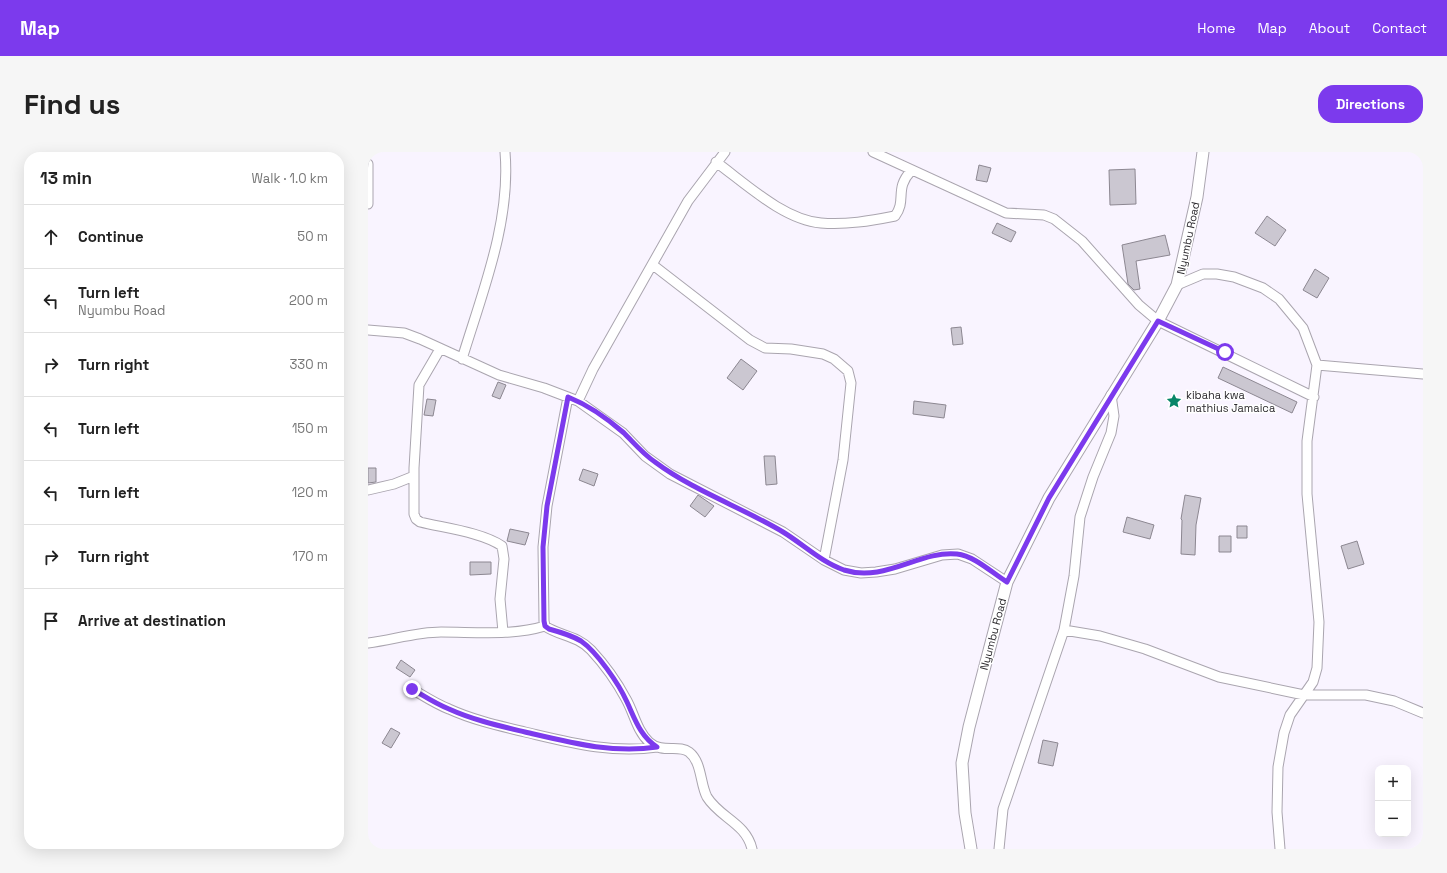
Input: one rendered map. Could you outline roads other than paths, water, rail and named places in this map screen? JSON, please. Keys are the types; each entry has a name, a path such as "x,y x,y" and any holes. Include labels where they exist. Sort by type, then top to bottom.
{"street":[{"path":"462,359 487,276 500,224 506,172 505,152"},
{"path":"578,401 596,362 653,265 688,201 725,152"},
{"path":"873,152 911,171 1006,213 1044,215 1054,219 1082,241 1139,305 1158,321 1314,396"},
{"name":"Nyumbu Road","path":"971,849 964,813 962,763 969,727 1007,582 1049,498 1158,321 1177,285 1197,197 1203,152"},
{"path":"716,162 780,209 801,219 821,223 856,223 895,216 900,209 901,185 911,171"},
{"path":"368,164 368,204"},
{"path":"653,265 750,340 765,348 792,349 823,354 834,359 848,371 851,383 843,460 824,560"},
{"path":"1177,285 1204,274 1217,274 1234,277 1263,288 1279,299 1303,328 1317,365 1307,441 1307,494 1319,622 1317,668 1313,682 1290,715 1284,733 1278,767 1277,812 1280,849"},
{"path":"368,330 404,333 499,375 544,388 578,401 623,433 646,456 670,474 784,532 824,560 844,570 861,573 895,569 942,555 958,554 972,560 1007,582"},
{"path":"440,349 419,384 414,476 414,514 416,519 420,522 474,535 496,542 502,546 504,559 500,599 503,632"},
{"path":"1317,365 1423,374"},
{"path":"999,849 1003,810 1012,779 1064,630 1074,576 1080,517 1093,477 1111,433 1114,416 1111,396"},
{"path":"545,626 543,547 547,506 568,397"},
{"path":"368,490 414,476"},
{"path":"368,643 440,632 458,634 503,632 534,629 545,626 581,641 590,649 619,687 641,733 649,742 657,747"},
{"path":"1064,630 1100,636 1145,649 1219,677 1304,695 1366,695 1394,701 1423,713"},
{"path":"412,689 449,710 503,726 570,742 617,750 636,750 657,747 686,750 691,753 698,768 707,797 715,807 746,833 750,840 752,849"}],"place":[{"name":"kibaha kwa mathius Jamaica","path":"1174,401"}]}
